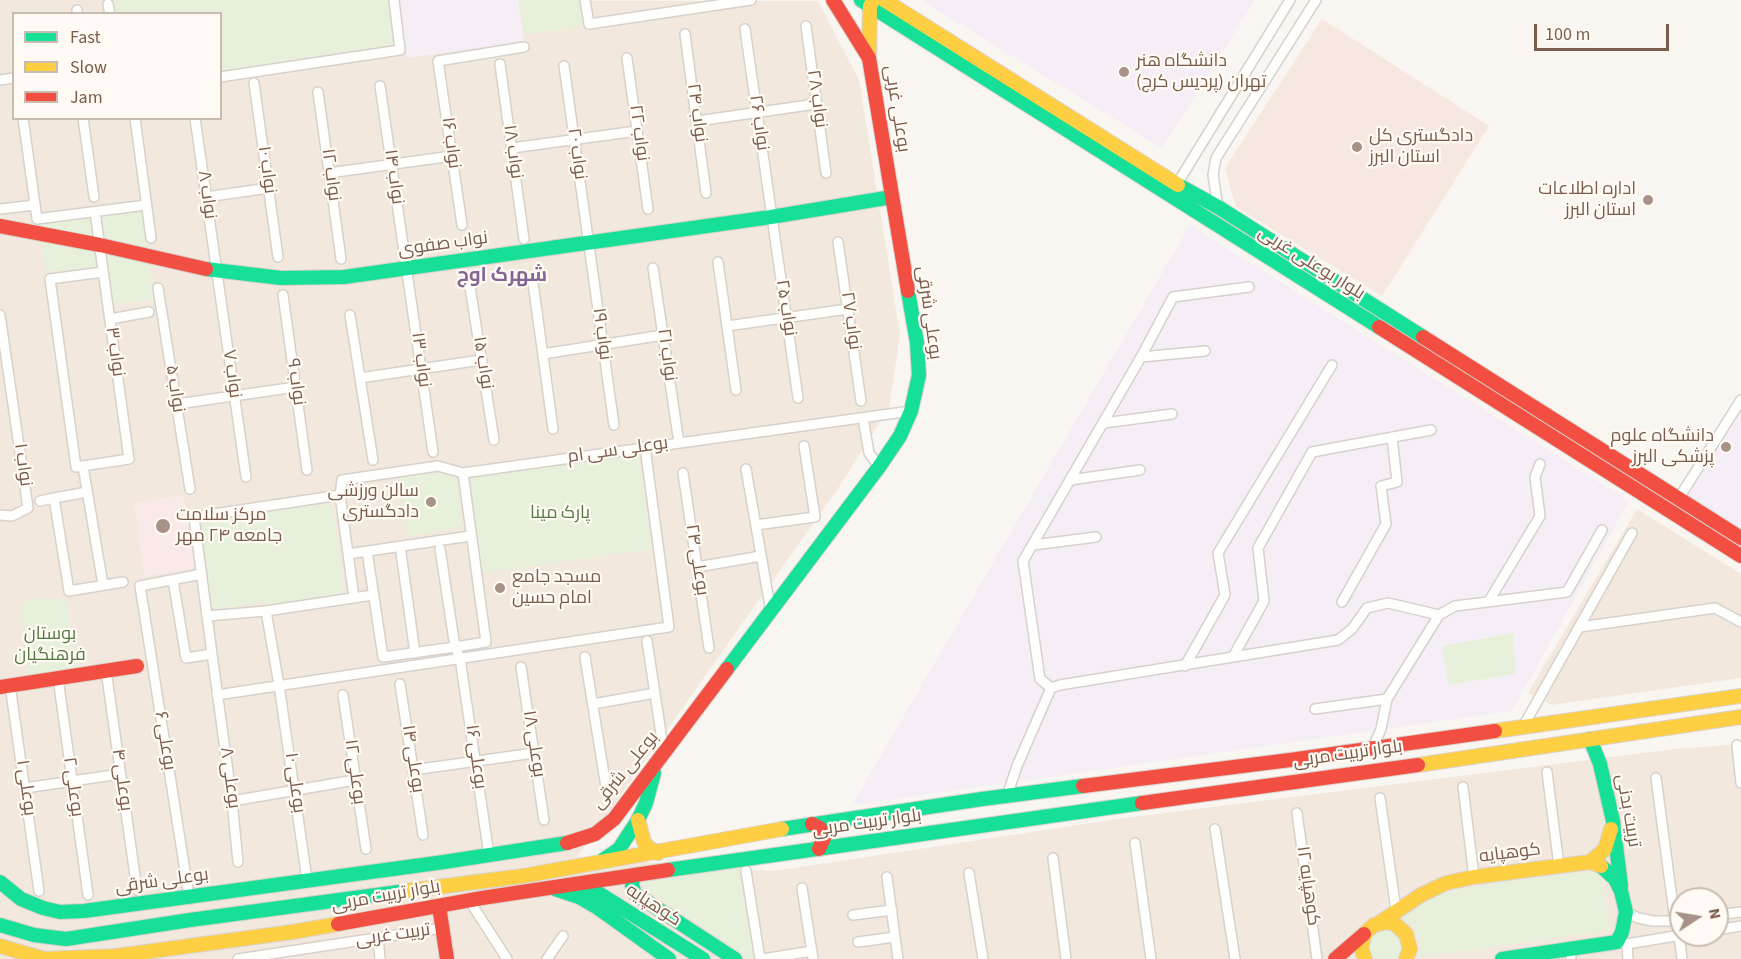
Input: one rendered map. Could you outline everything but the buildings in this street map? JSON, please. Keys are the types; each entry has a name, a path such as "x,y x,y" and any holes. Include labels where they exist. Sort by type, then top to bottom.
{"street":[{"path":"222,77 400,50 394,0"},
{"path":"585,0 589,24 751,0"},
{"name":"بوعلی غربی","path":"832,0 869,58 892,197"},
{"name":"بلوار بوعلی غربی","path":"884,0 1177,184 1218,207 1741,538"},
{"path":"1177,184 1290,0"},
{"path":"1218,207 1213,176 1216,158 1316,0"},
{"path":"868,2 869,58"},
{"name":"بلوار بوعلی غربی","path":"868,2 1741,556"},
{"name":"نواب ۲۸","path":"806,26 826,173"},
{"name":"نواب ۲۶","path":"746,29 771,217"},
{"name":"نواب ۲۴","path":"685,34 706,193"},
{"name":"نواب ۱۶","path":"462,225 438,61 524,47"},
{"name":"نواب ۲۲","path":"627,58 648,209"},
{"name":"نواب ۱۸","path":"500,64 524,239"},
{"name":"نواب ۲۰","path":"564,66 589,242"},
{"name":"نواب ۱۰","path":"254,83 278,258"},
{"name":"نواب ۱۴","path":"380,86 406,268"},
{"name":"نواب ۱۲","path":"318,92 341,259"},
{"path":"697,121 816,104"},
{"path":"23,120 37,219 146,205"},
{"path":"83,120 94,197"},
{"path":"135,120 151,238"},
{"name":"نواب ۸","path":"195,120 217,271"},
{"path":"512,148 637,131"},
{"path":"329,173 452,156"},
{"path":"206,197 269,188"},
{"name":"نواب صفوی","path":"0,226 217,271 281,278 344,277 771,217 892,197"},
{"name":"بوعلی شرقی","path":"0,882 21,899 60,912 84,911 489,855 574,842 595,834 614,819 655,766 900,436 911,411 919,375 892,197"},
{"path":"1,209 35,205"},
{"name":"نواب ۳","path":"80,466 129,459 95,212"},
{"name":"نواب ۲۵","path":"771,217 798,399"},
{"name":"نواب ۱۹","path":"589,242 614,425"},
{"name":"نواب ۲۷","path":"838,242 861,400"},
{"path":"718,262 736,390"},
{"path":"1295,275 1302,262"},
{"name":"نواب ۱۳","path":"406,268 433,452"},
{"name":"نواب ۲۱","path":"653,268 679,443"},
{"name":"نواب ۷","path":"217,271 246,477"},
{"path":"103,272 50,279 80,466 87,492 103,585"},
{"path":"533,283 553,429"},
{"name":"نواب ۱۵","path":"470,287 494,440"},
{"path":"1051,688 1040,679 1023,561 1104,423 1173,297 1249,287"},
{"name":"نواب ۵","path":"158,288 190,489"},
{"name":"نواب ۹","path":"283,295 307,470"},
{"path":"727,326 848,309"},
{"path":"110,319 149,312"},
{"name":"نواب ۱","path":"0,315 28,508 12,516 0,515"},
{"path":"350,315 372,460"},
{"path":"543,354 663,335"},
{"path":"1141,357 1205,351"},
{"path":"360,378 481,360"},
{"path":"1451,374 1460,361"},
{"path":"1185,666 1225,595 1218,553 1332,365"},
{"path":"177,405 296,387"},
{"path":"1678,498 1741,400"},
{"name":"بوعلی سی ام","path":"340,495 342,480 438,466 463,472 911,411"},
{"path":"1104,423 1172,414"},
{"path":"863,418 869,453 879,467"},
{"path":"1233,657 1264,601 1258,548 1312,452 1431,430"},
{"path":"1342,602 1386,524 1381,486 1397,482 1392,437"},
{"path":"756,525 815,517 804,446"},
{"path":"217,695 669,627 645,447"},
{"path":"1489,601 1540,516 1535,477 1540,464"},
{"path":"746,469 771,612"},
{"path":"1070,480 1140,470"},
{"path":"367,551 383,657 486,642 463,472"},
{"name":"بوعلی ۲۴","path":"683,472 709,648"},
{"path":"40,501 87,492"},
{"path":"340,495 354,598"},
{"name":"بوعلی ۸","path":"238,862 194,517 340,495"},
{"path":"54,498 69,591 123,582"},
{"path":"1372,747 1381,729 1387,699 1439,615 1455,606 1567,592 1602,530"},
{"path":"1524,725 1632,533"},
{"path":"348,554 470,536"},
{"path":"1033,545 1096,537"},
{"path":"400,546 415,653"},
{"name":"بوعلی ۱۶","path":"440,549 455,647 460,658 489,855"},
{"path":"697,567 761,556"},
{"path":"202,574 173,580 186,658 212,654"},
{"name":"بوعلی ۶","path":"173,580 140,585 189,896"},
{"path":"207,616 266,611 373,595"},
{"path":"1007,796 1017,766 1051,688 1338,640 1352,629 1367,608 1388,603 1439,615"},
{"path":"1580,627 1715,609 1741,622"},
{"name":"بوعلی ۱۰","path":"266,611 307,880"},
{"path":"647,641 664,753"},
{"path":"585,657 607,793"},
{"path":"5,686 137,666"},
{"name":"بوعلی ۱۸","path":"521,667 544,820"},
{"name":"بوعلی ۴","path":"105,670 137,890"},
{"name":"بوعلی ۲","path":"58,678 88,896"},
{"name":"بوعلی ۱۴","path":"400,684 423,835"},
{"name":"بوعلی ۱","path":"5,686 25,788 39,891"},
{"path":"593,704 655,693"},
{"name":"بوعلی ۱۲","path":"343,695 366,849"},
{"name":"بلوار تربیت مربی","path":"0,925 34,935 66,939 523,876 812,824 1007,796 1290,760 1741,696"},
{"path":"1315,709 1387,699"},
{"path":"1717,699 1720,720"},
{"name":"بلوار تربیت مربی","path":"0,946 45,959 116,956 292,932 469,900 1741,717"},
{"name":"تربیت بدنی","path":"1590,739 1600,764 1613,821 1621,891"},
{"path":"1737,745 1741,783"},
{"path":"1337,752 1328,759 1326,765 1329,771 1340,776"},
{"path":"413,770 534,753"},
{"path":"1290,760 1299,765 1301,770 1291,782"},
{"path":"599,863 619,849 638,820 646,803 655,766"},
{"path":"1547,772 1559,866"},
{"path":"25,788 120,774"},
{"path":"1656,778 1673,887"},
{"path":"232,801 354,780"},
{"path":"1463,787 1474,877"},
{"path":"1380,798 1396,910"},
{"name":"کوهپایه ۱۲","path":"1297,813 1317,959"},
{"path":"638,820 644,842 648,848 658,853"},
{"path":"1613,821 1605,849 1590,862 1604,867 1615,879 1621,891 1626,912 1622,943 1628,959"},
{"path":"812,824 820,828 825,836 819,849"},
{"path":"1215,829 1234,959"},
{"path":"1135,843 1151,959"},
{"path":"1053,858 1066,959"},
{"name":"کوهپایه","path":"1335,959 1396,910 1446,883 1474,877 1590,862"},
{"path":"746,871 762,959 812,955 802,888"},
{"path":"969,873 983,959"},
{"name":"کوهپایه","path":"633,876 632,885 635,894 732,958"},
{"path":"887,877 898,959"},
{"path":"610,900 609,886 615,884 621,883 628,886 635,894"},
{"name":"کوهپایه","path":"584,884 703,959"},
{"path":"553,889 579,897 598,908 665,958"},
{"path":"469,900 507,959"},
{"path":"439,906 447,959"},
{"path":"289,907 272,913 268,922 276,929 292,932"},
{"path":"854,915 892,910"},
{"path":"1626,912 1638,918 1669,921"},
{"path":"1365,959 1361,948 1362,940 1375,925 1395,924 1406,934 1410,949 1406,959"},
{"name":"تربیت غربی","path":"238,959 442,928"},
{"path":"546,959 563,936"},
{"path":"858,942 895,937"},
{"path":"1502,959 1570,954 1669,937"},
{"path":"378,938 380,959"}],"shaded area":[{"path":"0,0 818,1 859,80 900,335 889,408 839,487 577,857 774,871 1118,819 1675,749 1741,744 1741,959 0,959"},
{"path":"398,0 518,0 524,41 408,58"},
{"name":"دانشگاه هنر تهران (پردیس کرج)","path":"921,0 1255,0 1162,148"},
{"name":"دادگستری کل استان البرز","path":"1322,19 1489,126 1382,296 1236,207 1225,168"},
{"path":"1190,225 1629,501 1512,711 852,805"},
{"name":"دانشگاه علوم پزشکی البرز","path":"1741,402 1741,533 1680,493"},
{"path":"184,495 195,568 144,576 134,503"},
{"path":"1637,509 1741,574 1741,678 1551,705 1528,693"}],"green space":[{"path":"112,0 389,0 395,46 292,59 222,72 222,12 114,12"},
{"path":"519,0 581,0 584,25 525,35"},
{"path":"143,208 149,252 104,241 100,215"},
{"path":"92,216 95,239 35,224"},
{"path":"42,241 96,251 94,268 46,271"},
{"path":"104,250 149,260 154,300 113,304"},
{"name":"پارک مینا","path":"639,455 652,549 482,573 469,478"},
{"name":"سالن ورزشی دادگستری","path":"440,471 456,477 463,527 408,536 398,476"},
{"path":"327,503 333,510 344,588 337,597 276,607 263,602 215,609 210,606 198,528 204,520"},
{"name":"بوستان فرهنگیان","path":"37,598 66,599 78,667 30,676 20,604"},
{"path":"1513,633 1515,674 1449,685 1442,646"},
{"path":"738,865 754,959 750,959 638,884"},
{"path":"1591,872 1601,876 1610,930 1420,957 1420,939 1414,926 1401,920 1425,903 1453,890 1529,878"},
{"path":"1390,928 1400,935 1405,946 1400,959 1372,959 1368,951 1369,939 1378,930"}],"traffic: fast":[{"path":"861,0 1379,327"},
{"path":"1178,185 1218,207 1423,337"},
{"path":"206,269 281,278 344,277 771,217 892,197"},
{"path":"727,669 900,436 911,411 919,375 917,343 908,291"},
{"path":"1590,739 1600,764 1613,821 1621,886"},
{"path":"603,860 619,849 638,820 646,803 654,773"},
{"path":"782,829 1083,786"},
{"path":"668,870 1142,803"},
{"path":"0,882 21,899 43,908 60,912 84,911 567,843"},
{"path":"1502,959 1617,942 1622,932 1626,912 1621,891 1615,879 1601,866"},
{"path":"633,876 632,885 635,894 735,959"},
{"path":"584,884 703,959"},
{"path":"555,889 579,897 598,908 669,959"},
{"path":"0,925 34,935 66,939 406,891"}],"traffic: slow":[{"path":"884,0 1178,185"},
{"path":"869,58 870,6 873,1"},
{"path":"1495,731 1741,696"},
{"path":"1418,765 1741,717"},
{"path":"638,820 644,842 658,853"},
{"path":"406,891 523,876 782,829"},
{"path":"1590,862 1605,849 1611,829"},
{"path":"1379,923 1421,895 1446,883 1474,877 1590,862 1601,866"},
{"path":"1365,959 1361,948 1365,933 1374,925 1387,922 1395,924 1406,934 1410,949 1406,959"},
{"path":"0,946 44,959 116,956 338,924"}],"traffic: jam":[{"path":"833,0 869,58 908,291"},
{"path":"0,226 100,245 206,269"},
{"path":"1379,327 1741,556"},
{"path":"1423,337 1741,538"},
{"path":"0,687 137,666"},
{"path":"567,843 595,834 614,819 727,669"},
{"path":"1083,786 1495,731"},
{"path":"1142,803 1418,765"},
{"path":"812,824 820,828 825,836 819,849"},
{"path":"338,924 482,898 668,870"},
{"path":"439,906 447,959"},
{"path":"1335,959 1364,934"}],"place":[{"name":"دانشگاه هنر تهران (پردیس کرج)","path":"1124,72"},
{"name":"دادگستری کل استان البرز","path":"1357,147"},
{"name":"اداره اطلاعات استان البرز","path":"1648,200"},
{"name":"دانشگاه علوم پزشکی البرز","path":"1726,447"},
{"name":"سالن ورزشی دادگستری","path":"431,502"},
{"name":"مرکز سلامت جامعه ۲۴ مهر","path":"163,526"},
{"name":"مسجد جامع امام حسین","path":"500,588"}],"district":[{"name":"شهرک اوج","path":"502,277"}]}
